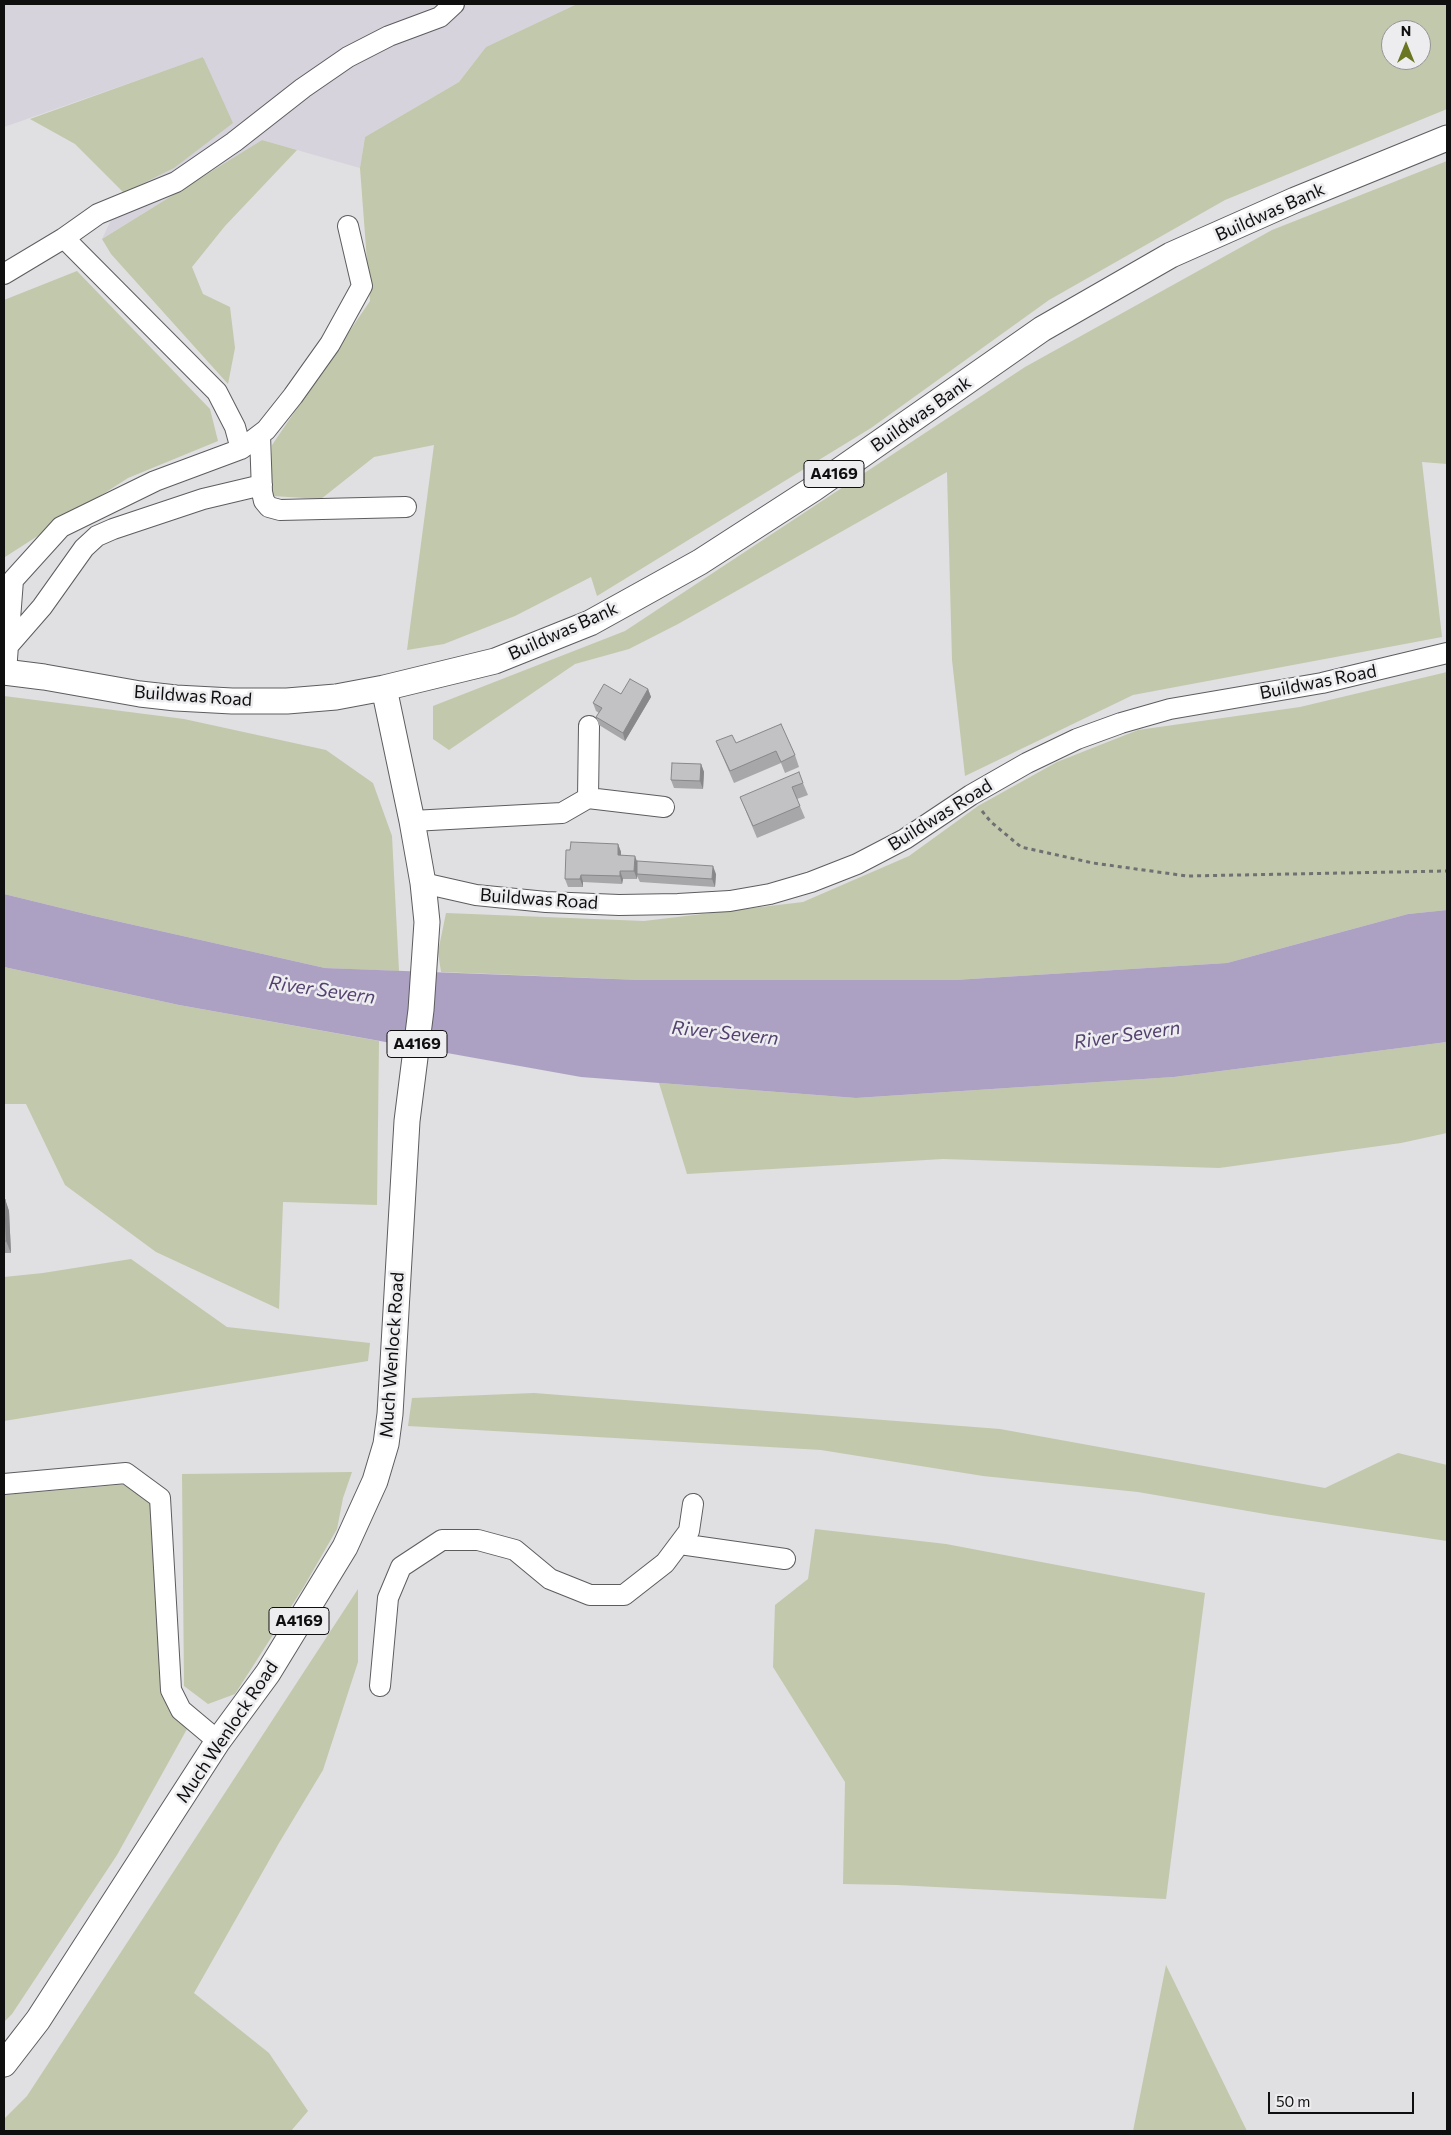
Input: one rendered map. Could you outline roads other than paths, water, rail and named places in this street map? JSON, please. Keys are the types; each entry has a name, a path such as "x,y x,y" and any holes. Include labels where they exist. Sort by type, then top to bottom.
{"main road":[{"name":"Buildwas Bank","path":"384,688 495,661 590,623 700,562 813,489 1042,329 1171,255 1295,200 1447,138"},
{"name":"Buildwas Road","path":"5,672 149,695 232,701 287,701 336,697 384,688"},
{"path":"384,688 423,883"},
{"name":"Much Wenlock Road","path":"4,2064 38,2020 218,1742 268,1673 345,1547 375,1481 386,1444 390,1414 407,1121 421,1010 427,922 423,883"}],"street":[{"path":"4,274 64,238 98,214 176,182 234,142 303,88 348,57 389,36 440,17 454,4"},
{"path":"5,672 14,580 61,527 155,481 241,449 266,430 283,410 319,358 362,286 348,226"},
{"path":"64,238 217,392 235,427 241,449"},
{"path":"260,435 262,485 264,501 269,507 280,510 406,507"},
{"path":"8,646 42,607 96,536 113,528 204,498 262,485"},
{"name":"Buildwas Road","path":"423,883 476,895 546,902 619,905 730,901 770,894 811,882 857,864 905,838 971,795 1027,763 1077,739 1120,723 1170,709 1322,683 1447,653"},
{"path":"588,798 589,726"},
{"path":"412,821 562,813 588,798 664,807"},
{"path":"4,1484 126,1473 160,1498 171,1690 182,1710 218,1742"},
{"path":"380,1686 388,1598 401,1567 442,1540 478,1540 515,1550 550,1579 590,1595 624,1595 665,1563 680,1544 689,1532 693,1504"},
{"path":"680,1544 785,1560"}],"water":[{"name":"River Severn","path":"4,894 325,968 640,980 955,980 1227,963 1408,914 1447,910 1447,1042 1174,1077 856,1098 581,1077 179,1005 4,967"}]}
